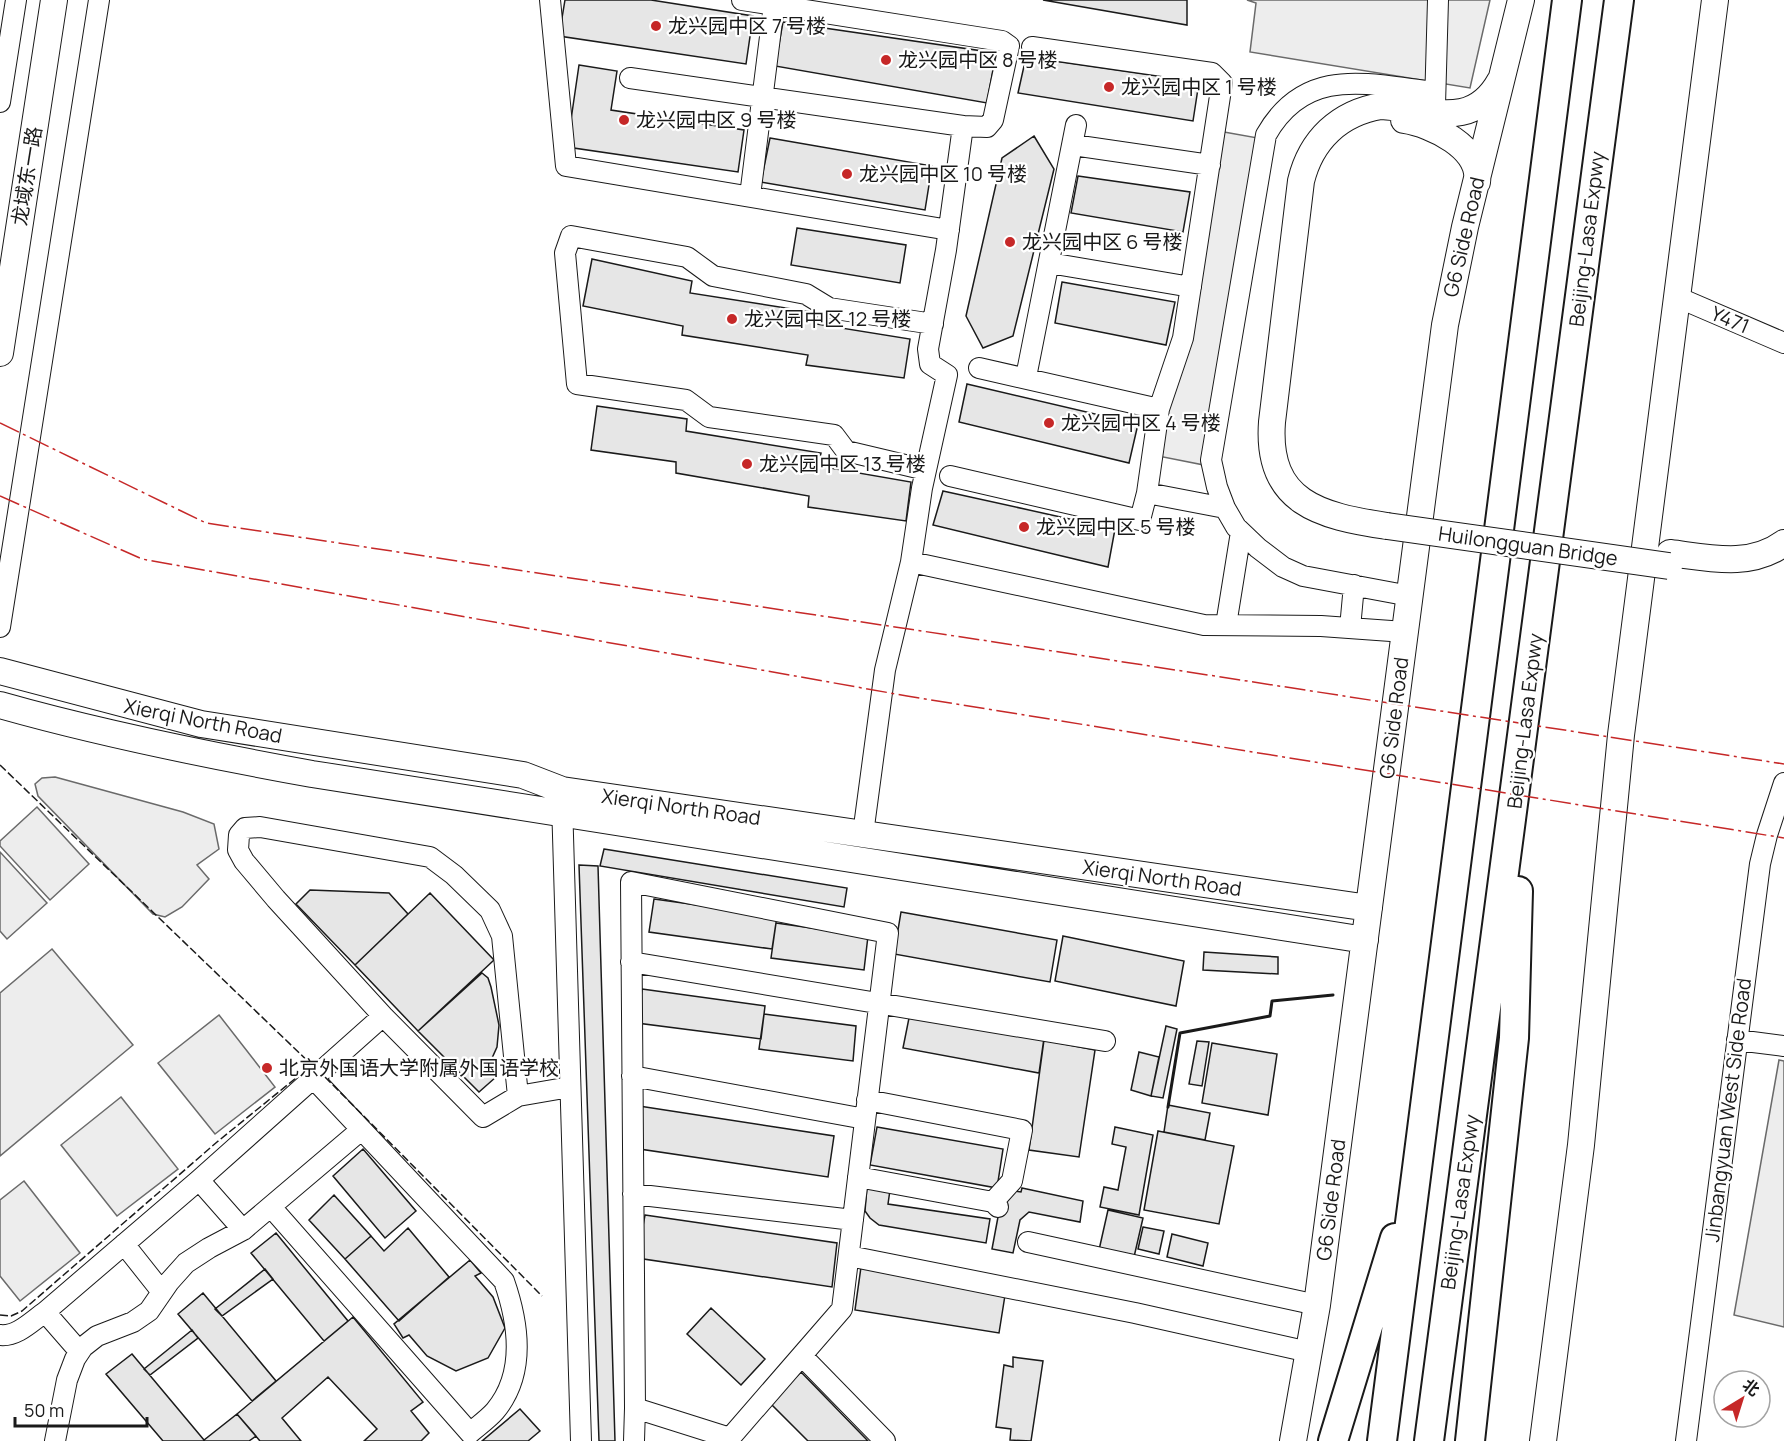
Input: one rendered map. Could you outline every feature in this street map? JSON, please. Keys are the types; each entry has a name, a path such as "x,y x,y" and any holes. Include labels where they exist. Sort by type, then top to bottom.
{"highway":[{"path":"1474,726 1567,0"},
{"name":"Beijing-Lasa Expwy","path":"1429,1441 1618,0"},
{"path":"1382,1441 1518,386"},
{"path":"1470,1441 1514,1038 1523,733"},
{"path":"1333,1441 1417,1164"}],"main road":[{"name":"龙域东一路","path":"0,353 54,0"},
{"name":"G6 Side Road","path":"1293,1441 1317,1305 1445,325 1455,270 1521,0"},
{"path":"1543,1441 1581,1145 1621,735 1715,0"},
{"path":"1388,520 1345,520 1315,509 1291,491 1276,467 1271,444 1274,399 1300,181 1311,152 1333,126 1344,118 1368,108 1435,102 1461,113 1481,105 1496,87 1504,70"},
{"path":"1388,520 1325,499 1302,480 1291,463 1285,446 1285,410 1317,181 1327,159 1345,138 1366,125 1397,120 1428,126 1459,145 1475,165 1478,175 1476,184"},
{"name":"Huilongguan Bridge","path":"1388,520 1670,559"},
{"path":"1670,559 1741,560 1762,555 1784,543"},
{"path":"1670,559 1736,574 1763,571 1784,562"},
{"name":"Xierqi North Road","path":"0,671 201,724 524,775 562,802 1365,940"},
{"name":"Xierqi North Road","path":"0,705 81,727 199,753 562,802 863,834 1369,908"}],"street":[{"path":"0,102 16,0"},
{"path":"0,627 99,0"},
{"path":"550,0 566,166 949,230"},
{"path":"630,78 963,126 987,127 993,120 1009,46 1002,41 742,0"},
{"path":"1410,596 1302,576 1283,567 1241,532 1225,508 1211,460 1266,135 1274,121 1288,106 1326,86 1346,82 1364,82 1435,102 1438,0"},
{"path":"750,196 774,5"},
{"path":"951,476 1140,520 1147,493 1160,409 1183,338 1222,83 1212,73 1032,47"},
{"path":"1026,378 1076,125"},
{"path":"863,834 885,670 911,562 947,375 930,364 928,349 949,230 963,126"},
{"path":"1073,145 1210,165"},
{"path":"927,470 846,451 834,435 709,417 686,400 577,384 565,253 571,236 687,257 713,276 806,294 829,308 933,324"},
{"path":"1049,263 1191,287"},
{"name":"Y471","path":"1677,297 1784,343"},
{"path":"979,368 1160,409"},
{"path":"1147,493 1225,508"},
{"path":"1226,625 1241,532"},
{"path":"911,562 1204,625 1321,626 1405,632"},
{"path":"1350,628 1354,585"},
{"name":"Jinbangyuan West Side Road","path":"1686,1441 1760,864 1784,783"},
{"path":"562,802 580,1441"},
{"path":"518,1096 502,936 490,910 454,875 430,857 260,827 246,828 239,835 238,850 244,861 276,899 383,1016 483,1117 518,1096 570,1087"},
{"path":"634,1441 631,882 888,933 842,1310 730,1440 635,1408"},
{"path":"631,962 1105,1041"},
{"path":"0,1335 18,1331 45,1312 199,1180 383,1016"},
{"path":"1737,1040 1784,1046"},
{"path":"632,1076 1022,1130 1012,1181 995,1204 858,1177"},
{"path":"271,1207 466,1437 495,1411 506,1394 517,1359 517,1335 510,1298 504,1281 313,1078"},
{"path":"56,1441 64,1394 79,1352 97,1336 143,1316 154,1305 181,1267 192,1258 243,1230 361,1130"},
{"path":"199,1180 243,1230"},
{"path":"633,1194 853,1220"},
{"path":"1028,1242 1317,1305"},
{"path":"124,1244 162,1292"},
{"path":"849,1256 1135,1313 1309,1352"},
{"path":"45,1312 79,1352"},
{"path":"802,1356 885,1441"}],"shaded area":[{"path":"1247,0 1490,0 1470,88 1250,52 1256,3"},
{"path":"1224,132 1258,138 1204,465 1158,456"},
{"path":"55,777 183,812 214,824 219,849 197,865 209,879 182,907 165,917 153,914 38,796 35,784 42,778"},
{"path":"37,807 89,864 50,900 0,846 0,841"},
{"path":"0,852 47,903 7,939 0,931"},
{"path":"52,949 133,1045 0,1156 0,993"},
{"path":"219,1015 275,1087 215,1134 158,1063"},
{"path":"1779,1060 1784,1061 1784,1327 1734,1315"},
{"path":"121,1097 178,1169 117,1216 61,1145"},
{"path":"24,1181 80,1253 20,1301 0,1276 0,1200"}],"building":[{"name":"龙兴园中区 7 号楼","path":"565,0 651,0 753,16 746,64 559,36"},
{"path":"1043,0 1187,0 1187,25"},
{"name":"龙兴园中区 8 号楼","path":"783,22 996,53 987,103 775,66"},
{"name":"龙兴园中区 1 号楼","path":"1026,57 1199,82 1193,121 1018,93"},
{"name":"龙兴园中区 9 号楼","path":"579,65 617,71 611,110 744,130 738,172 567,147"},
{"name":"龙兴园中区 6 号楼","path":"1034,136 1054,169 1013,336 983,348 966,316 1002,158"},
{"name":"龙兴园中区 10 号楼","path":"770,138 932,166 925,210 761,182"},
{"path":"1078,176 1190,192 1183,232 1071,213"},
{"path":"797,228 906,245 900,283 791,265"},
{"name":"龙兴园中区 12 号楼","path":"592,259 692,281 690,293 818,313 816,324 910,339 904,378 806,365 808,355 682,335 683,326 583,306"},
{"path":"1062,282 1175,302 1166,345 1055,323"},
{"name":"龙兴园中区 4 号楼","path":"967,384 1138,424 1129,463 959,422"},
{"name":"龙兴园中区 13 号楼","path":"597,406 687,419 686,431 821,453 818,466 911,482 906,521 808,507 809,496 676,473 676,462 591,450"},
{"name":"龙兴园中区 5 号楼","path":"943,491 1115,529 1108,567 933,525"},
{"path":"604,849 847,888 844,907 600,866"},
{"path":"579,865 598,866 615,1441 599,1441"},
{"path":"310,890 389,893 408,914 355,965 296,904"},
{"path":"430,893 494,960 418,1031 355,965"},
{"path":"654,899 777,916 772,949 649,932"},
{"path":"901,912 1057,940 1050,982 894,954"},
{"path":"776,923 868,936 864,970 771,958"},
{"path":"1063,936 1184,961 1176,1006 1055,981"},
{"path":"1204,952 1278,957 1278,974 1203,970"},
{"path":"482,973 488,978 491,987 499,1025 497,1047 488,1067 496,1077 479,1092 418,1031"},
{"path":"642,989 765,1006 761,1039 637,1023"},
{"path":"910,1013 1044,1038 1039,1073 903,1048"},
{"path":"764,1014 856,1026 853,1061 759,1049"},
{"path":"1166,1026 1177,1029 1163,1098 1151,1096"},
{"path":"1044,1040 1095,1050 1079,1157 1029,1150"},
{"path":"1197,1041 1209,1042 1202,1086 1189,1084"},
{"path":"1212,1043 1277,1054 1268,1115 1202,1103"},
{"path":"1139,1052 1159,1057 1151,1096 1131,1090"},
{"path":"1168,1105 1210,1113 1205,1140 1164,1132"},
{"path":"639,1106 834,1136 828,1177 633,1148"},
{"path":"877,1127 1003,1149 997,1188 870,1165"},
{"path":"1115,1127 1153,1135 1139,1215 1100,1207 1104,1187 1118,1190 1126,1147 1112,1144"},
{"path":"1158,1131 1234,1146 1219,1224 1144,1210"},
{"path":"363,1149 416,1211 385,1238 333,1176"},
{"path":"867,1187 890,1190 888,1204 990,1219 986,1243 879,1225 865,1211"},
{"path":"1022,1188 1083,1201 1080,1222 1029,1212 1020,1220 1013,1253 992,1249 1001,1201 1015,1191 1021,1192"},
{"path":"334,1195 371,1236 345,1259 309,1220"},
{"path":"1108,1210 1143,1218 1134,1257 1099,1250"},
{"path":"645,1215 837,1243 832,1287 637,1258"},
{"path":"1143,1227 1164,1231 1159,1254 1138,1249"},
{"path":"408,1228 449,1277 399,1321 345,1259 371,1236 384,1251"},
{"path":"276,1233 348,1321 324,1341 251,1253"},
{"path":"1172,1234 1208,1243 1203,1266 1167,1257"},
{"path":"470,1260 481,1273 475,1276 493,1297 505,1328 488,1358 456,1371 427,1356 409,1335 403,1338 394,1324"},
{"path":"861,1267 1006,1289 999,1333 855,1310"},
{"path":"265,1269 273,1279 222,1316 215,1309"},
{"path":"203,1293 276,1381 252,1401 178,1314"},
{"path":"711,1308 765,1359 741,1385 687,1334"},
{"path":"353,1317 423,1402 411,1411 429,1433 421,1441 364,1441 377,1429 328,1377 282,1418 301,1441 260,1441 237,1414"},
{"path":"192,1330 198,1338 150,1375 144,1369"},
{"path":"132,1354 204,1440 237,1414 256,1436 249,1441 163,1441 106,1374"},
{"path":"1013,1357 1043,1361 1031,1441 1010,1440 1011,1429 996,1427 1004,1365 1013,1367"},
{"path":"801,1372 868,1441 808,1441 769,1402"},
{"path":"520,1409 540,1431 528,1441 482,1441"}],"fence":[{"path":"0,765 316,1069"},
{"path":"0,1315 11,1316 22,1311 217,1142 312,1065"},
{"path":"325,1077 542,1296"}],"wall":[{"path":"1168,1107 1180,1033 1270,1016 1272,1001 1333,995"}],"power":[{"path":"0,423 206,523 1784,764"},
{"path":"0,496 142,559 907,696 1784,838"}],"place":[{"name":"龙兴园中区 7 号楼","path":"656,26"},
{"name":"龙兴园中区 8 号楼","path":"886,60"},
{"name":"龙兴园中区 1 号楼","path":"1109,87"},
{"name":"龙兴园中区 9 号楼","path":"624,120"},
{"name":"龙兴园中区 10 号楼","path":"847,174"},
{"name":"龙兴园中区 6 号楼","path":"1010,242"},
{"name":"龙兴园中区 12 号楼","path":"732,319"},
{"name":"龙兴园中区 4 号楼","path":"1049,423"},
{"name":"龙兴园中区 13 号楼","path":"747,464"},
{"name":"龙兴园中区 5 号楼","path":"1024,527"},
{"name":"北京外国语大学附属外国语学校","path":"267,1068"}]}
